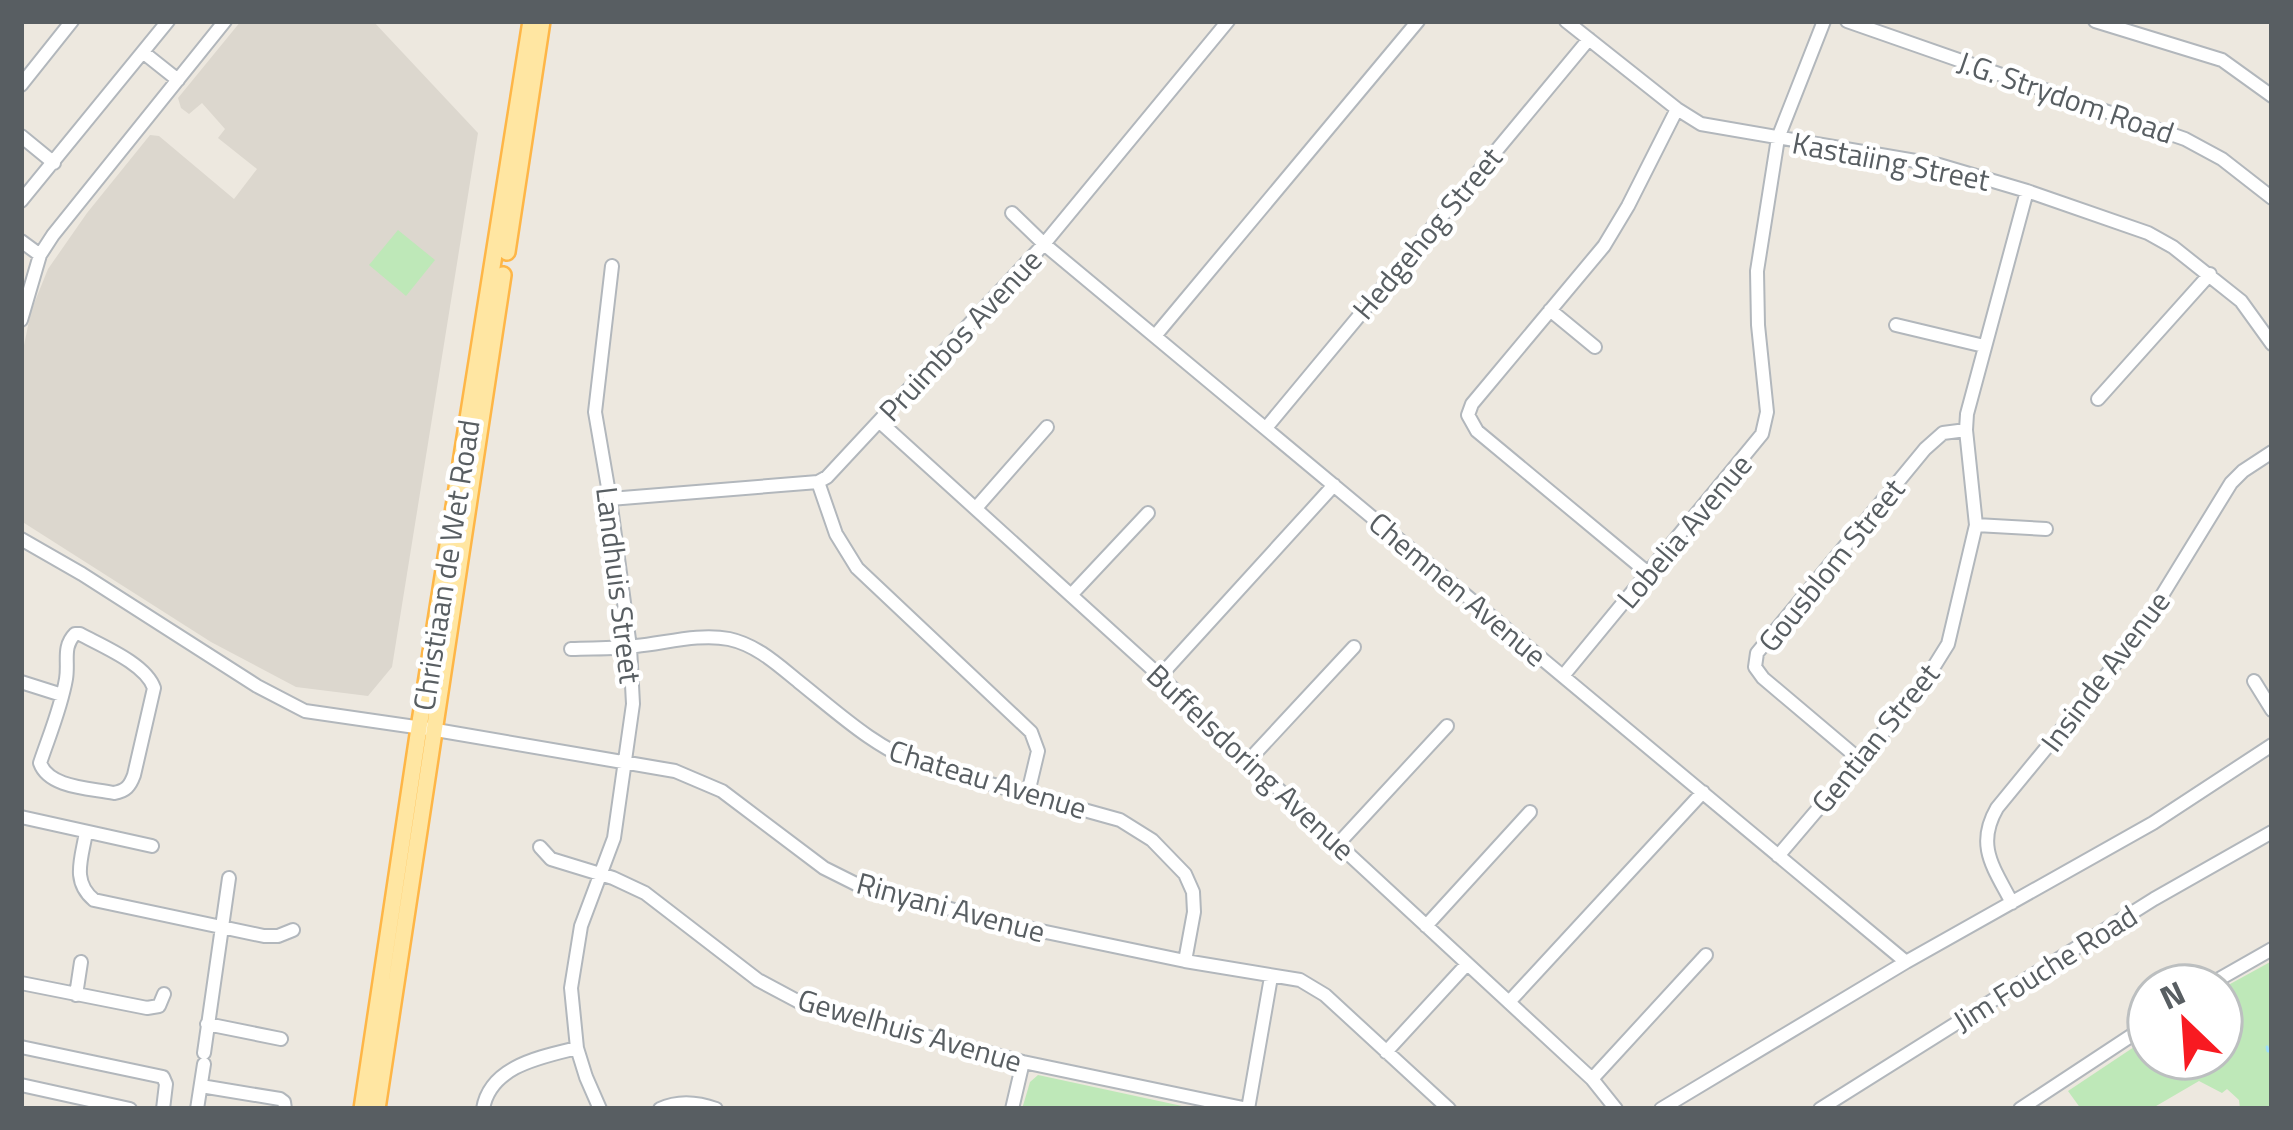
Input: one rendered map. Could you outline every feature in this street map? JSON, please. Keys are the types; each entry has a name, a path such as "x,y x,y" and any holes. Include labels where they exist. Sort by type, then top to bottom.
{"main road":[{"name":"Christiaan de Wet Road","path":"377,1109 531,21"},
{"name":"Christiaan de Wet Road","path":"362,1109 454,596 542,21"}],"street":[{"path":"21,85 72,21"},
{"path":"21,201 167,21"},
{"path":"21,320 40,255 67,215 225,21"},
{"name":"Pruimbos Avenue","path":"818,482 834,471 1044,244 1228,21"},
{"path":"1155,336 1418,21"},
{"name":"Kastaiing Street","path":"1566,21 1701,124 1939,165 2148,233 2241,301 2272,344"},
{"name":"Lobelia Avenue","path":"1563,676 1740,464 1766,423 1756,290 1778,138 1824,21"},
{"name":"J.G. Strydom Road","path":"1847,21 2185,139 2222,159 2272,198"},
{"path":"2095,21 2222,60 2272,95"},
{"name":"Hedgehog Street","path":"1266,428 1589,39"},
{"path":"144,53 178,80"},
{"path":"1648,573 1469,421 1472,404 1615,229 1677,110"},
{"path":"21,136 54,163"},
{"name":"Gentian Street","path":"1778,856 1920,689 1948,644 1976,525 1966,430 2027,191"},
{"name":"Chemnen Avenue","path":"1012,213 1906,962"},
{"path":"21,241 40,255"},
{"name":"Landhuis Street","path":"601,1109 577,1048 571,1007 581,926 614,838 634,692 595,405 612,266"},
{"path":"2098,399 2210,274"},
{"path":"1550,310 1594,347"},
{"path":"1896,325 1984,346"},
{"name":"Buffelsdoring Avenue","path":"880,422 1592,1079 1616,1109"},
{"path":"976,508 1047,427"},
{"name":"Gousblom Street","path":"1859,759 1763,679 1755,667 1756,653 1925,449 1942,434 1966,430"},
{"name":"Insinde Avenue","path":"2012,903 1985,843 1997,808 2134,641 2231,483 2272,452"},
{"path":"610,499 818,482 836,534 857,568 1031,732 1038,751 1028,794"},
{"path":"1160,676 1334,485"},
{"path":"1070,595 1148,513"},
{"path":"1976,525 2045,529"},
{"name":"Rinyani Avenue","path":"21,542 305,711 675,771 738,801 824,868 864,888 1041,931 1312,986 1449,1109"},
{"path":"75,634 152,680 134,775 123,792 50,779 41,770 62,694 67,647 75,634"},
{"name":"Chateau Avenue","path":"572,649 705,638 742,643 770,658 893,753 1120,820 1152,840 1190,883 1194,901 1185,961"},
{"path":"1248,761 1354,647"},
{"path":"2254,681 2272,710"},
{"path":"21,682 62,694"},
{"path":"1338,844 1447,725"},
{"path":"1661,1109 1906,962 2153,823 2272,745"},
{"path":"1509,1003 1703,792"},
{"path":"1426,926 1530,812"},
{"path":"21,817 152,846"},
{"path":"86,832 80,881 82,890 94,900 271,937 292,930"},
{"name":"Jim Fouche Road","path":"1820,1109 2154,899 2272,832"},
{"name":"Gewelhuis Avenue","path":"540,847 551,859 645,892 758,980 803,1004 1022,1062 1248,1109"},
{"path":"197,1109 230,878"},
{"path":"2245,965 2272,950"},
{"path":"1592,1079 1706,955"},
{"path":"76,995 81,962"},
{"path":"1386,1052 1467,964"},
{"path":"1248,1109 1271,977"},
{"path":"21,983 153,1008 164,994"},
{"path":"207,1024 281,1039"},
{"path":"2020,1109 2125,1040"},
{"path":"21,1047 164,1077 163,1109"},
{"path":"483,1109 486,1093 506,1074 530,1060 577,1048"},
{"path":"1012,1109 1022,1062"},
{"path":"21,1085 130,1109"},
{"path":"201,1086 280,1099 285,1109"},
{"path":"660,1109 697,1103 716,1109"}],"shaded area":[{"path":"241,21 373,21 478,133 392,667 368,696 296,687 211,642 21,521 21,360 31,311 48,269 150,135 159,136 234,199 257,169 218,138 225,129 202,103 189,114 178,98"}],"green space":[{"path":"398,230 435,260 406,296 369,265"},
{"path":"2272,961 2272,1109 2240,1109 2239,1100 2227,1089 2222,1093 2201,1082 2245,1082 2245,976"},
{"path":"2125,1053 2125,1082 2197,1082 2151,1109 2081,1109 2068,1091"},
{"path":"1038,1075 1196,1109 1022,1109 1030,1082"}],"waterway":[{"path":"2267,1047 2272,1051"}]}
